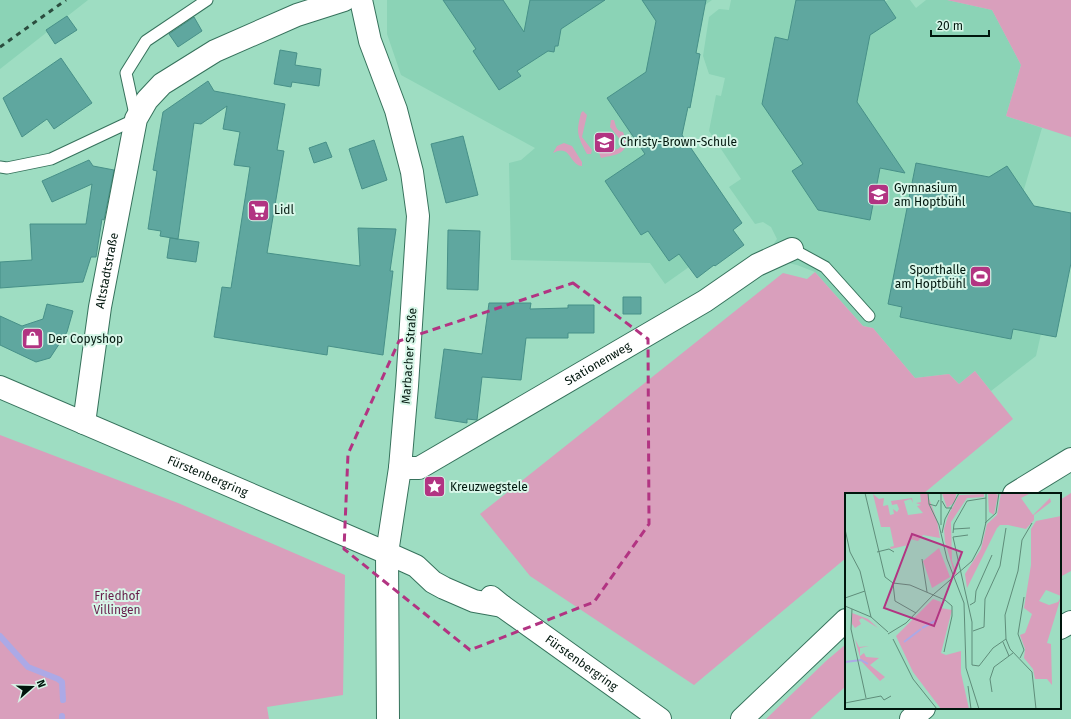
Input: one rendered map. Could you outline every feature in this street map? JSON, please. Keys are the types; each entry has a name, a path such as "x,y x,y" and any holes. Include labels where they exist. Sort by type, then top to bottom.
{"street":[{"name":"Altstadtstraße","path":"84,423 100,307 136,119 147,100 162,84 215,51 297,15 344,0"},
{"name":"Marbacher Straße","path":"361,0 370,41 396,110 412,172 418,216 400,468 387,553 388,719"},
{"name":"Stationenweg","path":"400,468 419,468 705,301 757,265 792,249"},
{"name":"Fürstenbergring","path":"0,386 416,566 433,582 444,588 474,601 502,606 660,719"},
{"path":"1016,493 1071,460"},
{"path":"744,716 845,621"},
{"path":"1061,627 1071,622"},
{"path":"911,719 923,709"}],"lane":[{"path":"0,167 7,168 51,159 136,119 126,73 146,40 207,0"},
{"path":"792,249 825,267 869,316"}],"highlighted area":[{"path":"573,283 648,339 649,524 594,602 470,650 344,549 348,454 399,341"}],"shaded area":[{"path":"0,0 88,0 0,69"},
{"name":"Christy-Brown-Schule","path":"387,0 712,0 705,5 696,53 700,54 690,108 687,107 682,135 742,223 687,265 689,267 665,284 650,263 511,260 509,163 521,160 535,148 401,75 387,34"},
{"name":"Gymnasium am Hoptbühl","path":"731,0 884,0 885,2 888,0 910,0 916,8 926,0 947,0 992,10 1021,65 1006,116 1042,128 1020,203 1071,213 1071,263 1056,337 1041,334 1036,356 991,391 975,371 959,384 949,374 915,378 873,328 863,326 815,272 784,262 773,245 777,239 771,227 763,222 755,224 729,187 741,179 709,131 716,95 721,96 725,78 709,74 703,56 709,17 719,9 729,10"}],"green space":[{"path":"947,0 1071,0 1071,137 1006,116 1021,65 992,10"},
{"path":"583,111 587,115 582,137 592,150 591,154 587,154 578,134 579,120"},
{"path":"611,120 614,120 618,129 623,132 627,143 620,153 601,158 599,153 618,149 621,146 622,142 610,127"},
{"path":"564,143 572,146 582,162 582,166 578,165 567,152 559,151 553,153 557,146"},
{"path":"815,272 863,326 873,328 915,378 949,374 959,384 975,371 1013,419 924,493 845,493 845,559 694,685 530,576 480,514 783,273 807,279"},
{"name":"Friedhof Villingen","path":"0,435 178,503 345,575 343,695 267,707 269,719 0,719"},
{"path":"1071,493 1071,571 1061,576 1061,499"},
{"path":"845,645 845,687 810,719 766,719 826,661"}],"building":[{"path":"443,0 503,0 524,32 530,0 605,0 561,29 558,46 555,46 554,52 548,51 517,71 521,76 499,90 473,51 476,49"},
{"path":"642,0 706,0 696,53 700,54 690,108 688,107 682,135 742,223 733,230 744,245 697,278 679,254 669,261 648,231 641,235 605,181 645,154 607,98 646,72 656,21"},
{"path":"796,0 884,0 896,18 870,35 857,102 905,173 880,168 870,220 818,210 792,171 803,164 762,104 775,37 788,40"},
{"path":"67,16 77,30 55,44 46,30"},
{"path":"194,17 202,31 178,47 169,34"},
{"path":"280,50 297,53 295,65 321,69 319,86 292,82 291,87 274,84"},
{"path":"61,58 92,103 54,129 47,119 22,137 3,98"},
{"name":"Lidl","path":"208,81 214,91 285,104 277,150 284,151 267,253 360,266 358,228 396,229 390,271 393,271 383,355 328,346 327,355 214,337 222,287 231,288 250,167 234,165 240,132 223,129 227,106 201,124 194,123 178,239 160,236 161,231 148,229 157,171 153,170 163,112"},
{"path":"463,136 478,195 446,203 431,144"},
{"path":"374,140 387,180 362,189 349,149"},
{"path":"326,142 332,157 314,163 309,148"},
{"path":"89,160 93,166 114,170 104,220 102,219 96,257 91,257 83,282 0,288 0,262 32,260 30,224 86,224 92,184 52,202 42,181"},
{"name":"Sporthalle am Hoptbühl","path":"916,163 989,177 1007,166 1034,206 1071,213 1071,263 1056,337 1013,329 1011,339 934,324 900,317 902,307 888,304"},
{"path":"448,230 480,231 478,290 447,289"},
{"path":"170,238 199,242 196,262 167,258"},
{"path":"623,297 641,297 641,314 623,314"},
{"path":"489,303 531,303 530,309 568,308 568,305 594,305 594,333 568,333 568,338 526,338 521,380 482,377 477,420 467,419 467,423 435,418 444,349 482,354"},
{"name":"Der Copyshop","path":"47,304 73,311 67,332 50,358 36,362 0,345 0,316 22,326 43,319"}],"waterway":[{"path":"0,636 28,667 62,682 63,700"}],"railway":[{"path":"0,47 66,0"}],"place":[{"name":"Christy-Brown-Schule","path":"605,142"},
{"name":"Gymnasium am Hoptbühl","path":"878,195"},
{"name":"Lidl","path":"259,210"},
{"name":"Sporthalle am Hoptbühl","path":"981,277"},
{"name":"Der Copyshop","path":"32,339"},
{"name":"Kreuzwegstele","path":"435,487"}]}
